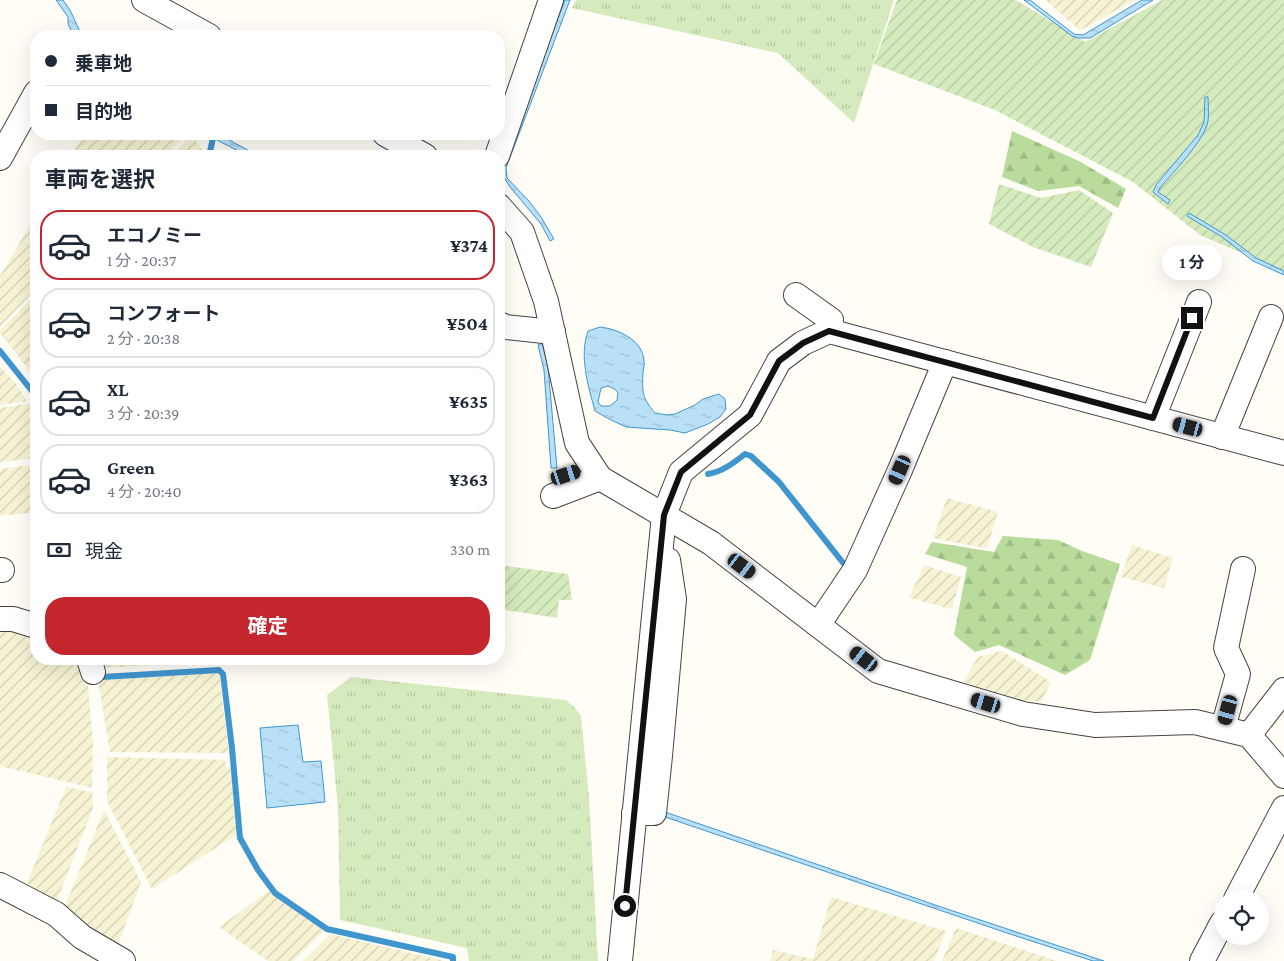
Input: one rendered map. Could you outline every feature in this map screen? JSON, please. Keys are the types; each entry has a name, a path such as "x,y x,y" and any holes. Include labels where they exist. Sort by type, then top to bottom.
{"street":[{"path":"144,0 198,30"},
{"path":"505,133 551,0"},
{"path":"0,158 30,104"},
{"path":"396,140 414,150"},
{"path":"505,213 522,232 546,301 577,443 597,472 663,521 711,543 878,670 1022,714 1096,726 1196,722 1224,728 1249,735 1284,776"},
{"path":"796,295 832,320 829,331"},
{"path":"1153,418 1199,302"},
{"path":"1222,437 1271,318"},
{"path":"505,327 553,332"},
{"path":"620,961 663,521 681,472 750,415 779,361 803,343 829,331 1284,454"},
{"path":"818,625 855,570 946,362"},
{"path":"553,488 597,472"},
{"path":"1224,728 1238,674 1226,648 1242,569"},
{"path":"0,619 14,619 30,624"},
{"path":"1249,735 1284,690"},
{"path":"1241,890 1284,808"},
{"path":"0,885 56,914 82,937 123,961"},
{"path":"1202,961 1214,938"}],"shaded area":[{"path":"1045,0 1135,0 1083,29 1079,29"},
{"path":"80,140 181,140 171,150 75,150"},
{"path":"187,140 195,140 201,150 177,150"},
{"path":"30,225 30,295 0,327 0,276"},
{"path":"30,300 29,370 0,333 0,330"},
{"path":"0,366 16,384 27,401 0,405"},
{"path":"30,403 30,459 0,462 0,408"},
{"path":"30,465 30,513 0,516 0,469"},
{"path":"947,498 998,512 987,548 933,538"},
{"path":"1132,545 1173,558 1164,588 1121,577"},
{"path":"924,565 961,577 952,609 909,598"},
{"path":"0,622 30,628 30,665 84,665 87,675 93,742 92,788 0,766"},
{"path":"1002,651 1051,682 1041,702 1012,699 963,682 978,657"},
{"path":"101,665 152,665 102,668"},
{"path":"219,673 229,753 110,752 98,680"},
{"path":"107,757 225,760 226,767 236,767 242,831 152,889 107,801"},
{"path":"66,787 92,792 93,808 56,903 27,883"},
{"path":"104,810 141,882 117,947 63,911"},
{"path":"269,891 324,931 293,961 268,961 219,927"},
{"path":"831,897 946,931 934,961 770,961 773,950 813,959"},
{"path":"956,928 1057,961 942,961"},
{"path":"330,934 445,961 303,961"}],"green space":[{"path":"576,0 894,0 854,123 778,53 572,8"},
{"path":"897,0 1016,0 1085,42 1162,0 1284,0 1284,271 1200,235 1133,182 995,110 874,64"},
{"path":"1012,131 1081,162 1126,189 1118,208 1079,186 1038,191 1002,177"},
{"path":"999,184 1041,198 1079,190 1113,213 1091,267 1033,247 989,224"},
{"path":"1003,536 1058,540 1082,551 1120,564 1090,660 1065,675 999,645 975,652 954,635 967,567 925,554 932,542 994,552"},
{"path":"505,566 568,574 572,600 559,600 557,618 505,610"},
{"path":"351,677 566,700 575,708 581,716 589,798 598,961 469,961 467,948 340,920 338,807 327,695"}],"water":[{"path":"56,0 63,0 79,30 71,30 68,24 68,17"},
{"path":"565,0 570,0 506,168 507,178 529,201 554,239 550,241 541,224 510,187 505,179 505,160"},
{"path":"1024,0 1030,0 1074,34 1083,35 1142,0 1153,0 1090,38 1078,38 1072,36"},
{"path":"1205,97 1208,97 1206,129 1195,146 1158,192 1170,200 1168,204 1153,192 1156,185 1198,135 1204,122"},
{"path":"217,140 229,140 248,150 236,150"},
{"path":"1189,213 1226,235 1256,258 1284,271 1284,275 1253,261 1222,237 1187,216"},
{"path":"600,327 614,330 628,337 639,347 643,354 644,363 643,390 648,403 655,413 675,414 695,405 703,399 719,394 725,399 726,409 720,417 685,433 626,427 609,419 595,411 590,391 584,360 585,341 588,331","holes":["608,386 615,389 618,393 617,400 610,406 601,406 598,402 601,388"]},
{"path":"542,343 548,367 557,468 551,468 544,370 538,345"},
{"path":"298,725 303,762 321,761 325,802 267,808 260,728"},
{"path":"662,811 1104,961 1093,961 1013,935 662,816"}],"waterway":[{"path":"210,150 213,140"},
{"path":"0,351 30,388"},
{"path":"708,474 723,469 745,454 751,456 779,482 844,564"},
{"path":"99,671 102,677 219,670 223,674 240,838 258,870 275,893 327,929 453,957 453,961"}],"route":[{"path":"625,906 664,515 681,472 750,415 779,361 803,343 829,331 1153,418 1192,318"}]}
